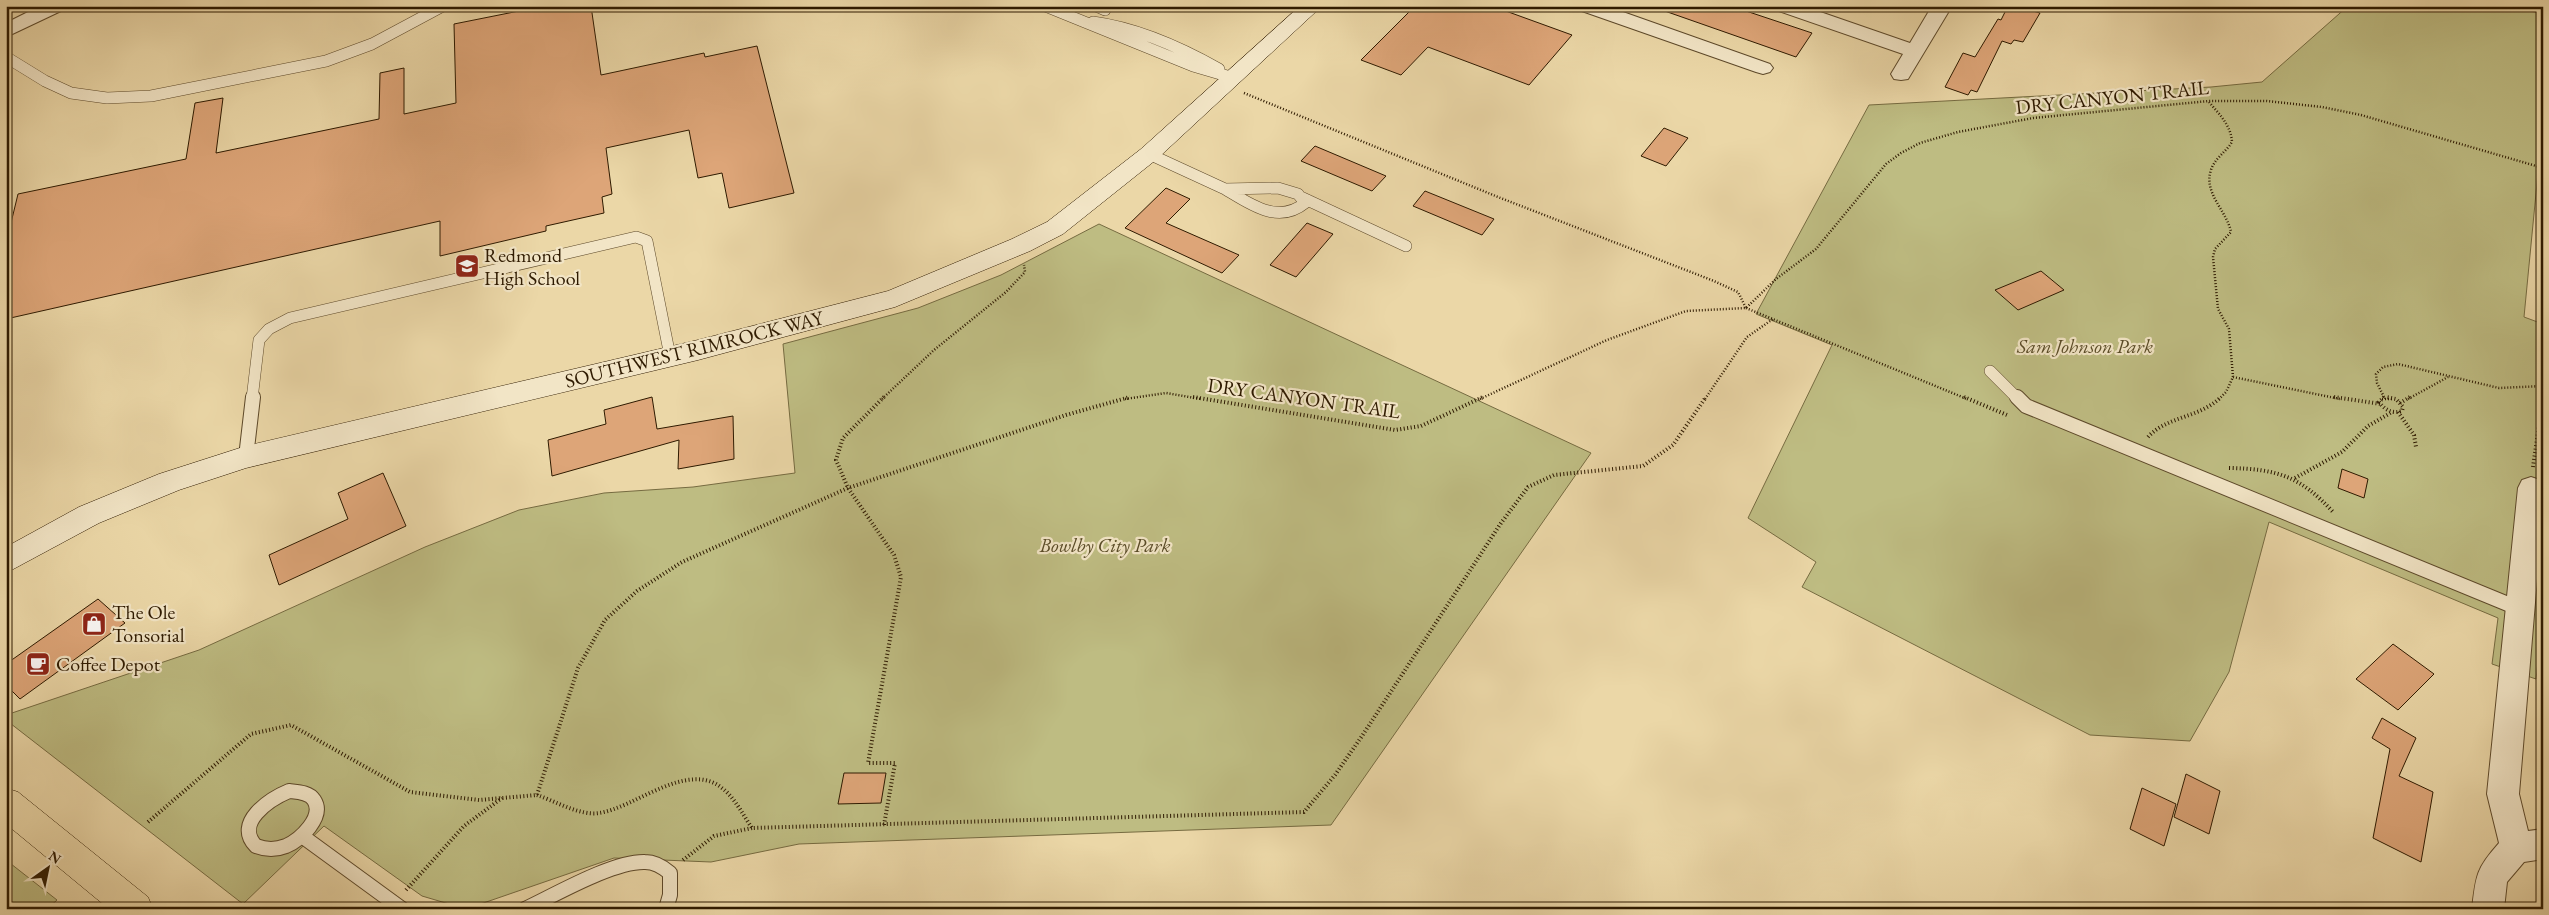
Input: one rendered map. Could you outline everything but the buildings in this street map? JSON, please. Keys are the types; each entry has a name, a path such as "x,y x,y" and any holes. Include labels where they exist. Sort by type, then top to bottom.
{"highway":[{"path":"6,803 136,909"}],"main road":[{"name":"SOUTHWEST RIMROCK WAY","path":"6,560 90,515 168,482 246,457 670,356 895,298 1021,245 1055,228 1149,154 1312,6"}],"street":[{"path":"6,31 56,6"},
{"path":"1586,6 1763,68"},
{"path":"1783,6 1914,51"},
{"path":"1901,74 1942,6"},
{"path":"2488,909 2492,875 2529,846 2503,794 2531,488"}],"lane":[{"path":"6,58 45,81 71,93 107,98 151,96 326,60 372,44 443,6"},
{"path":"1044,6 1229,81"},
{"path":"1149,154 1225,189 1261,210 1281,214 1299,210 1305,203 1303,198"},
{"path":"1225,189 1278,188 1293,191 1303,198 1406,246"},
{"path":"246,457 259,340 265,331 290,318 617,240 636,237 648,241 670,356"},
{"path":"1990,371 2026,406 2520,609"},
{"path":"289,791 301,791 311,795 316,802 317,813 312,825 302,836 284,847 264,850 255,845 249,837 249,827 254,815 270,800 289,791"},
{"path":"302,836 398,906"},
{"path":"525,909 617,869 643,862 662,866 670,873 670,895 666,909"}],"path":[{"path":"1229,81 1498,197 1714,281 1738,292 1746,308"},
{"name":"DRY CANYON TRAIL","path":"537,795 578,668 605,620 637,591 682,562 848,488 1066,415 1135,396 1166,393 1395,430 1421,426 1607,340 1686,311 1746,308 1776,278 1816,249 1886,164 1920,143 1958,132 2033,118 2209,102 2267,101 2322,107 2361,115 2543,168"},
{"path":"2209,102 2224,118 2232,138 2229,150 2219,157 2211,168 2208,182 2210,190 2230,222 2231,232 2215,249 2213,257 2218,309 2230,329 2232,377 2352,401 2381,404 2392,412"},
{"path":"884,825 895,763 868,763 898,609 901,577 894,555 848,488 836,460 843,438 934,350 1006,292 1025,272 1021,245"},
{"path":"670,873 702,842 721,831 752,828 1304,812 1335,775 1362,736 1442,618 1501,523 1528,487 1554,475 1644,466 1673,446 1747,337 1773,319"},
{"path":"2384,397 2375,376 2377,371 2384,366 2398,364 2422,368 2449,377 2499,388 2543,386"},
{"path":"2400,403 2449,377"},
{"path":"2531,488 2543,396"},
{"path":"2295,478 2342,452 2368,426 2392,412 2398,412 2403,407 2396,399 2384,397 2380,398 2381,404"},
{"path":"2398,412 2414,435 2416,448"},
{"path":"2198,477 2225,468 2255,468 2295,478 2305,483 2342,522 2347,538"},
{"path":"148,822 251,734 291,725 410,792 479,800 537,795 597,814 621,807 647,793 695,780 720,786 752,828"},
{"path":"398,906 442,850 466,824 503,798"}],"green space":[{"name":"Sam Johnson Park","path":"2348,6 2508,6 2543,14 2543,121 2524,317 2543,324 2543,618 2536,679 2492,664 2498,618 2269,522 2229,672 2190,741 2090,735 1802,587 1816,562 1748,518 1832,345 1756,314 1869,105 2211,87 2262,82"},
{"name":"Bowlby City Park","path":"1099,224 1591,453 1331,825 799,844 711,862 614,858 466,909 422,896 324,826 243,904 6,720 6,715 199,650 425,547 519,510 604,493 693,487 795,473 783,344 918,308 1001,275"},
{"path":"6,860 57,900 47,909 6,909"}],"place":[{"name":"Redmond High School","path":"467,266"},
{"name":"The Ole Tonsorial","path":"94,624"},
{"name":"Coffee Depot","path":"38,664"}]}
